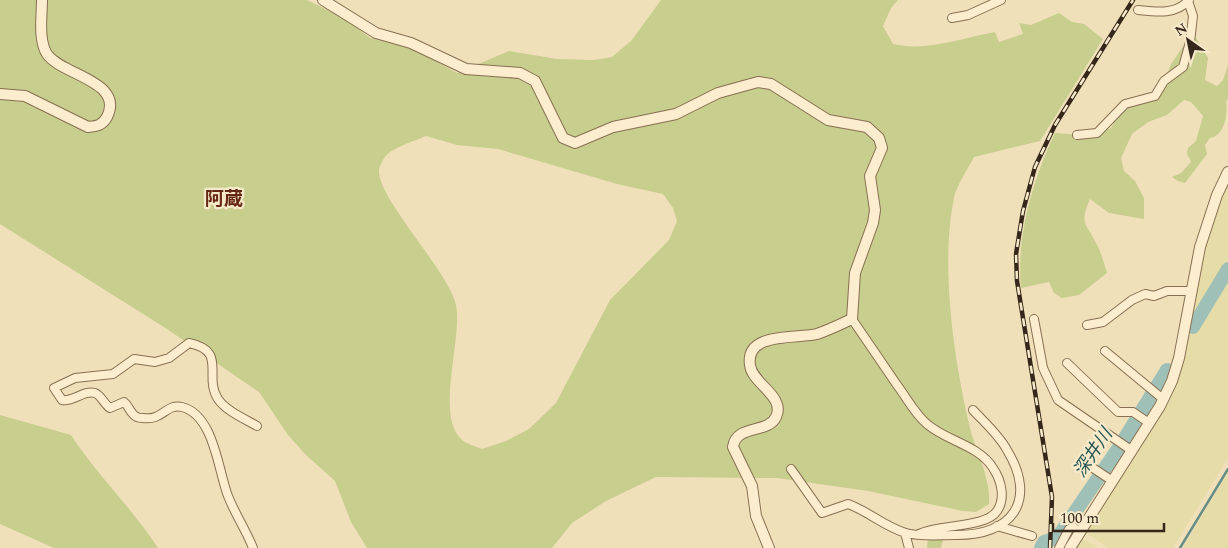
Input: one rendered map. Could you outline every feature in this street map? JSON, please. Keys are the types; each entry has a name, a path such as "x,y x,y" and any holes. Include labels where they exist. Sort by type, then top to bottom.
{"street":[{"path":"0,94 24,96 88,127 98,126 105,120 110,111 110,101 105,91 58,64 47,54 43,42 42,0"},
{"path":"323,0 376,33 411,43 466,69 520,73 535,81 563,138 575,142 613,127 676,114 718,93 758,82 770,84 828,120 872,130 881,143 881,153 870,176 875,210 873,223 855,273 852,318 910,404 927,424 943,436 982,456 993,467 1000,482 1002,497 997,511 985,520 928,529 917,534"},
{"path":"952,18 968,15 1001,0"},
{"path":"1077,135 1098,133 1125,104 1155,96 1164,81 1183,67 1190,42 1193,16 1189,1 1185,5 1165,12 1138,10"},
{"path":"1070,548 1163,399 1179,358 1208,220 1228,172"},
{"path":"1087,325 1103,322 1132,300 1145,294 1154,296 1167,291 1192,291"},
{"path":"769,548 756,516 752,486 733,447 734,440 742,433 766,425 775,419 778,411 777,404 754,377 750,366 750,356 758,345 768,339 816,334 852,318"},
{"path":"1034,319 1043,368 1058,400 1131,450"},
{"path":"253,548 228,495 212,443 205,428 193,412 176,406 152,419 138,418 133,415 124,402 110,408 98,394 91,393 69,402 62,400 54,388 75,378 114,374 134,359 155,362 168,358 189,343 203,346 208,350 217,398 223,405 257,426"},
{"path":"1105,351 1163,399"},
{"path":"1067,363 1118,412 1133,412 1149,423"},
{"path":"791,469 822,513 848,504 905,533 964,535 984,532 1014,516 1021,501 1020,487 1015,466 1007,449 973,410"},
{"path":"1087,464 1111,480"},
{"path":"997,526 1032,536"},
{"path":"1059,548 1069,529 1073,527 1079,531"},
{"path":"905,533 909,548"}],"shaded area":[{"path":"1228,172 1228,260 1183,337 1195,270"},
{"path":"1228,273 1228,458 1173,548 1108,548 1084,531 1173,382 1184,345"},
{"path":"1228,473 1228,548 1183,548 1190,536"},
{"path":"1080,538 1095,545 1099,548 1075,548"}],"green space":[{"path":"0,0 307,0 346,19 370,38 395,42 416,50 457,73 509,51 557,59 594,60 612,57 631,41 661,0 898,0 891,8 883,26 893,44 906,46 944,43 995,32 999,42 1023,34 1019,23 1031,25 1059,13 1072,22 1084,24 1103,39 1040,141 974,157 955,193 948,253 954,343 970,428 988,484 989,494 989,504 976,512 868,491 777,478 656,477 606,501 572,523 552,548 367,548 351,522 335,481 306,455 288,435 259,392 167,329 0,224","holes":["426,136 457,145 498,149 617,184 663,194 673,208 677,221 669,240 610,300 556,403 529,429 506,441 482,449 468,444 461,439 454,427 450,412 451,375 457,319 456,305 440,273 389,198 381,182 379,170 386,155 403,145"]},
{"path":"1190,36 1196,38 1208,58 1205,80 1217,86 1223,80 1228,65 1226,117 1219,133 1210,138 1205,145 1207,154 1185,183 1172,177 1181,173 1191,162 1187,154 1188,148 1196,141 1203,116 1191,102 1184,100 1167,115 1148,122 1132,134 1121,158 1124,171 1135,181 1144,198 1144,219 1109,213 1090,199 1085,214 1085,223 1099,250 1107,273 1079,295 1062,298 1054,293 1049,282 1021,288 1021,248 1028,208 1040,169 1055,133 1094,136 1111,128 1121,111 1130,105 1149,102 1160,94 1171,64"},
{"path":"0,415 71,435 158,548 54,548 0,524"},
{"path":"928,539 943,540 941,548 927,548"}],"waterway":[{"name":"深井川","path":"1193,327 1228,269"},
{"name":"深井川","path":"1041,548 1044,542 1058,537 1120,446 1167,370"},
{"path":"1180,548 1228,469"}],"railway":[{"path":"1050,548 1052,497 1017,281 1016,254 1023,211 1035,167 1055,125 1133,0"}],"district":[{"name":"阿蔵","path":"224,199"}]}
